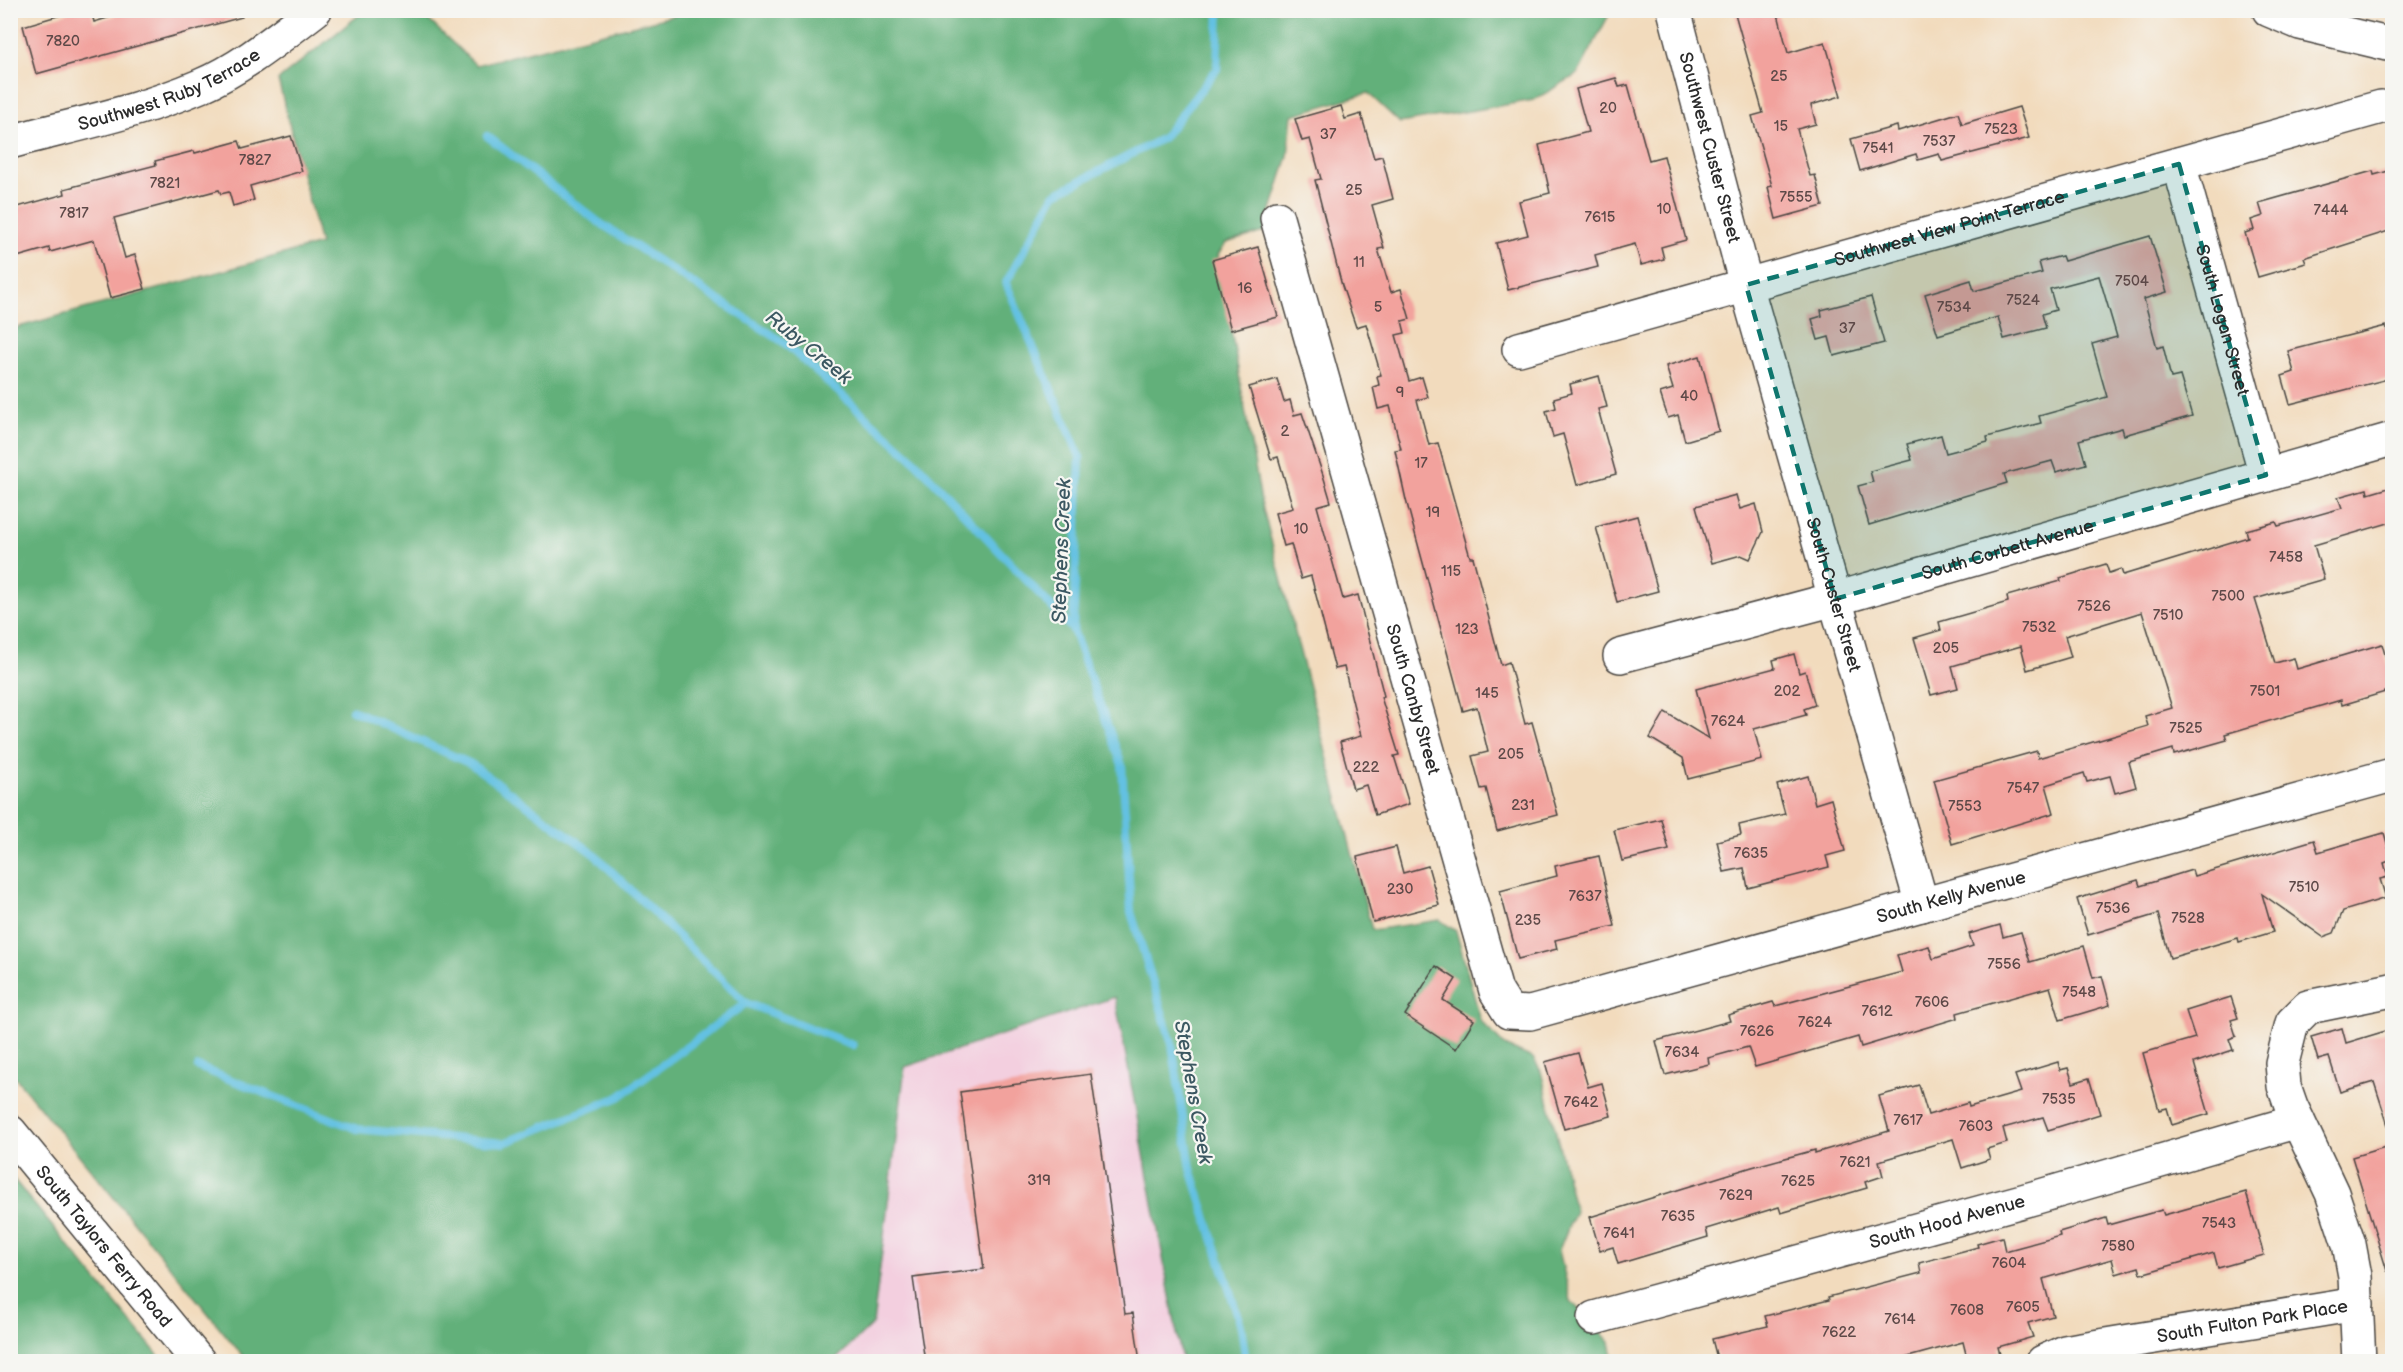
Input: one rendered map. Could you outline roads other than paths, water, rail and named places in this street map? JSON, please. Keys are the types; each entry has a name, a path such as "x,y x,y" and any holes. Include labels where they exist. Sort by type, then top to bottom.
{"main road":[{"name":"Southwest Ruby Terrace","path":"10,142 168,98 200,86 261,51 315,10"},
{"name":"Southwest Custer Street","path":"1674,10 1746,285"},
{"path":"2270,10 2300,23 2392,45"},
{"name":"Southwest View Point Terrace","path":"1519,349 2381,107"},
{"name":"South Logan Street","path":"2179,164 2266,475"},
{"name":"South Canby Street","path":"1277,218 1496,992 1509,1012"},
{"name":"South Custer Street","path":"1746,285 1922,905"},
{"name":"South Corbett Avenue","path":"1620,656 1834,599 2392,440"},
{"name":"South Kelly Avenue","path":"1509,1012 1530,1013 2392,775"},
{"path":"2359,1362 2355,1276 2341,1215 2284,1086 2282,1063 2292,1023 2308,1007 2392,990"},
{"name":"South Hood Avenue","path":"1594,1318 2037,1197 2298,1120"},
{"name":"South Taylors Ferry Road","path":"10,1132 199,1362"},
{"name":"South Fulton Park Place","path":"2043,1362 2065,1352 2357,1304"}],"waterway":[{"name":"Stephens Creek","path":"1219,10 1217,69 1163,138 1055,194 1006,283 1080,457 1073,630 1122,765 1131,912 1172,1044 1191,1169 1241,1326 1246,1362"},
{"name":"Ruby Creek","path":"487,136 597,221 783,342 912,458 1073,630"},
{"path":"352,710 471,764 594,854 746,1003"},
{"path":"198,1067 357,1129 504,1143 619,1097 746,1003 853,1045"}]}
